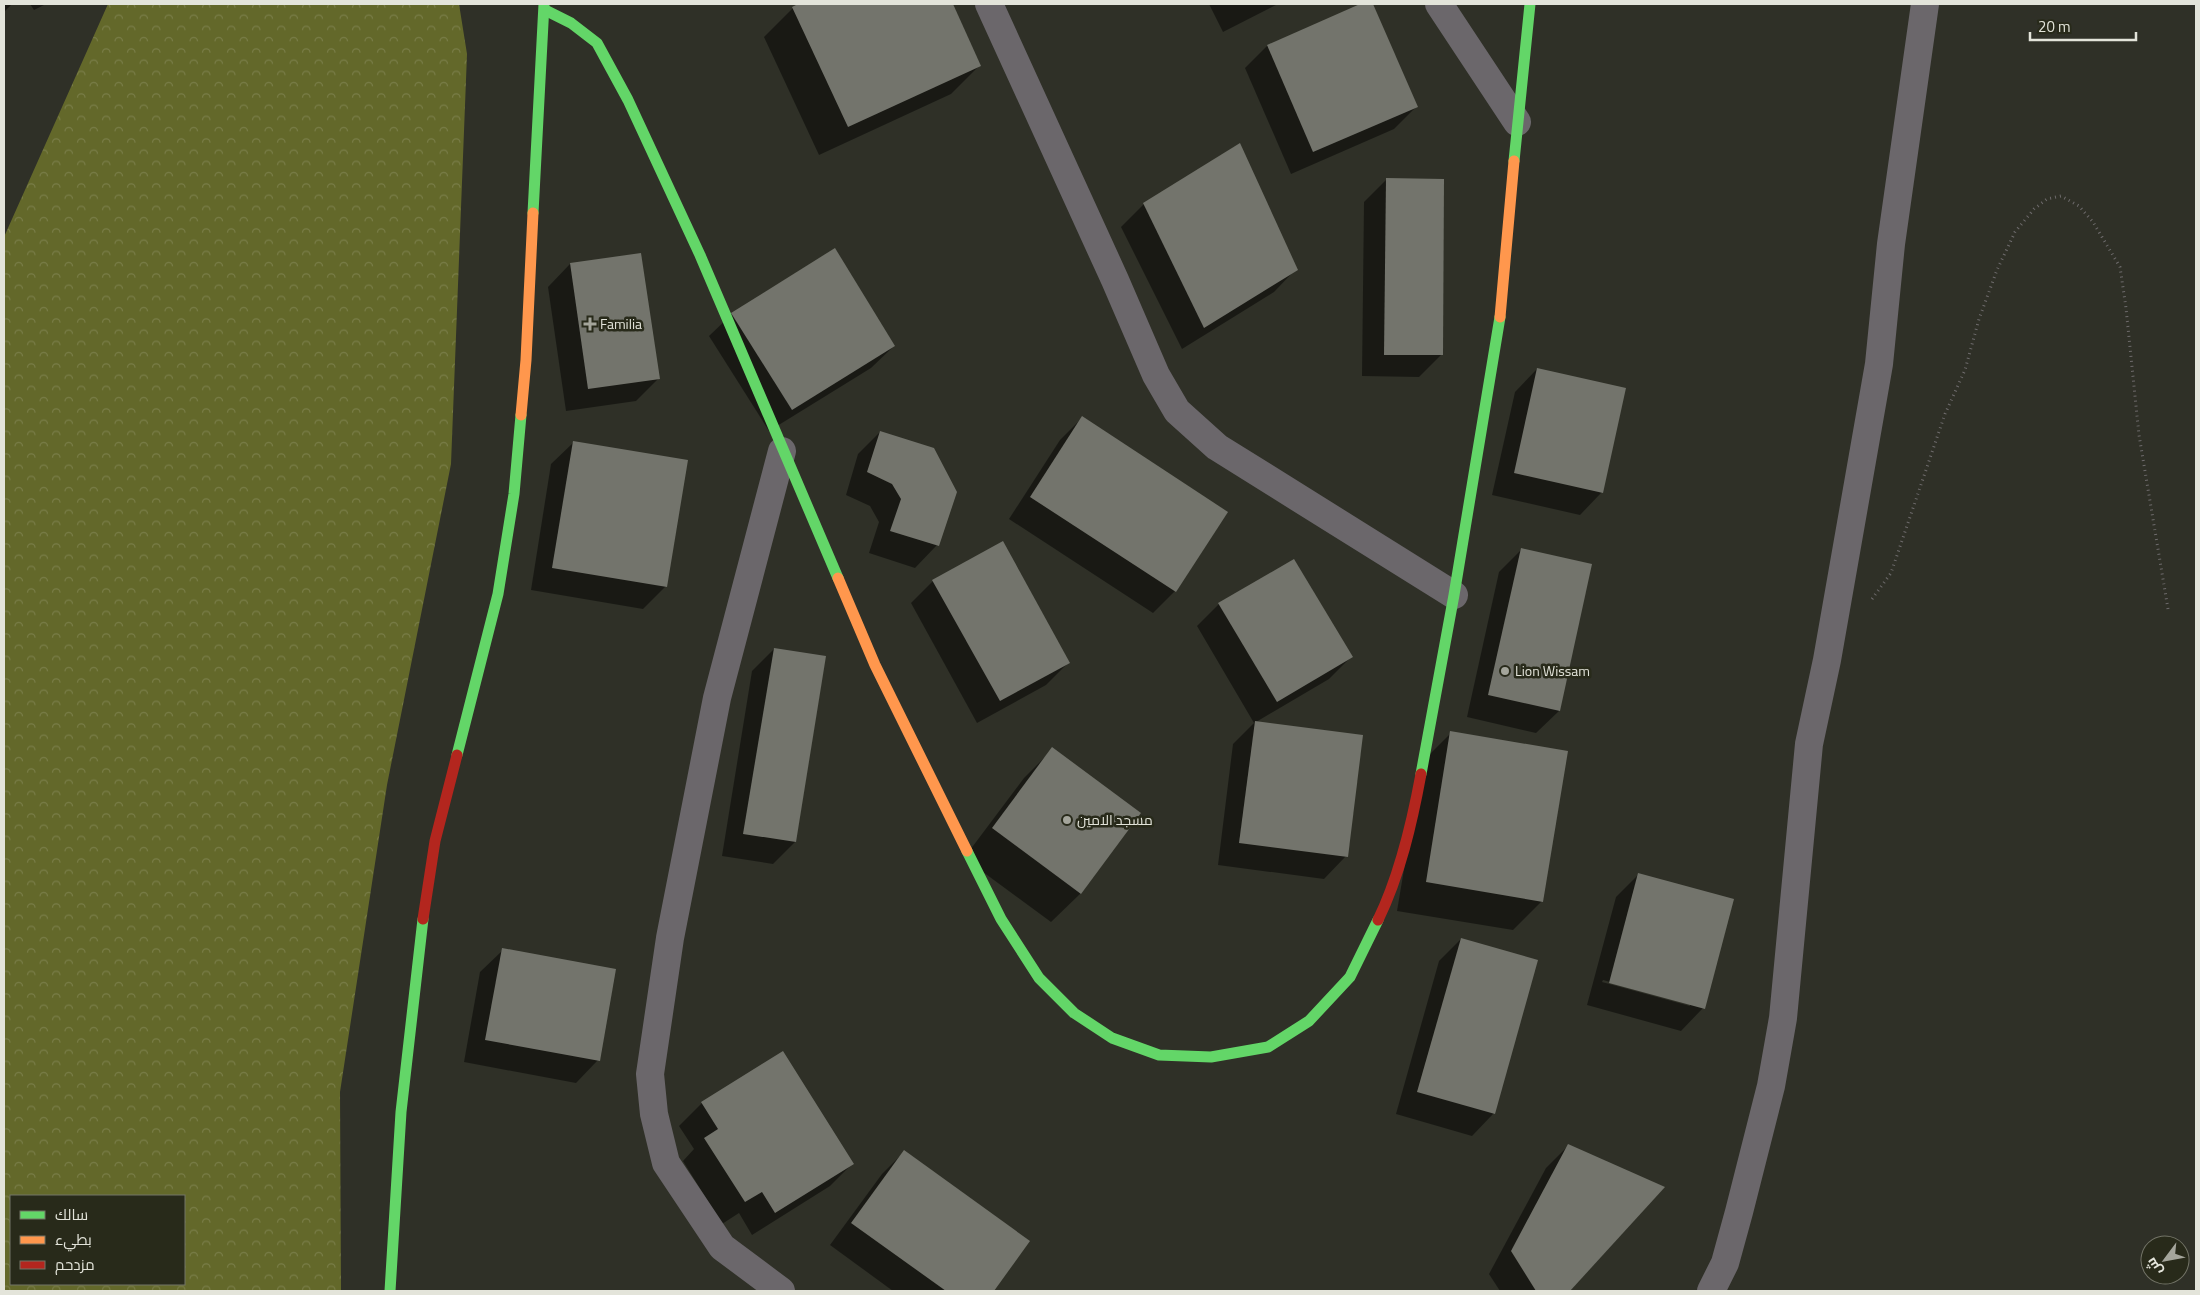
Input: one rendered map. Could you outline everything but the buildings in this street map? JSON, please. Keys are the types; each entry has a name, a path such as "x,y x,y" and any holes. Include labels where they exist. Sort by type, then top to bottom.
{"street":[{"path":"989,4 1115,280 1156,375 1177,411 1217,447 1454,595"},
{"path":"1439,4 1517,122"},
{"path":"390,1291 400,1112 418,955 435,841 498,594 514,494 526,360 545,7 571,23 597,43 624,92 700,256 875,666 1001,919 1039,978 1074,1013 1112,1038 1159,1055 1211,1057 1268,1047 1310,1021 1350,978 1388,899 1414,813 1454,595 1501,308 1517,122 1530,4"},
{"path":"1711,1291 1725,1263 1739,1212 1771,1086 1783,1018 1809,744 1826,660 1879,364 1891,244 1925,4"},
{"path":"781,1291 722,1247 666,1162 654,1114 650,1074 670,938 717,698 782,451"}],"path":[{"path":"1868,604 1891,573 1945,414 1964,370 1979,319 1997,270 2015,232 2034,209 2047,199 2061,196 2079,206 2093,222 2120,267 2126,308 2138,435 2168,609"}],"green space":[{"path":"108,4 459,4 467,54 451,464 387,785 340,1092 341,1291 4,1291 4,237"}],"traffic: fast":[{"path":"533,213 544,4"},
{"path":"1514,161 1530,4"},
{"path":"545,10 571,23 597,43 628,100 700,255 838,578"},
{"path":"1421,774 1454,595 1500,317"},
{"path":"457,755 498,594 514,494 521,415"},
{"path":"967,851 1001,919 1039,978 1074,1013 1112,1038 1159,1055 1211,1057 1268,1047 1309,1021 1350,977 1378,920"},
{"path":"390,1291 401,1112 423,919"}],"traffic: slow":[{"path":"1500,317 1514,161"},
{"path":"521,415 526,360 533,213"},
{"path":"838,578 875,665 967,851"}],"traffic: jam":[{"path":"423,919 435,841 457,755"},
{"path":"1378,920 1399,867 1414,811 1421,774"}],"place":[{"name":"Familia","path":"590,324"},
{"name":"Lion Wissam","path":"1505,671"},
{"name":"مسجد الامين","path":"1067,820"}]}
